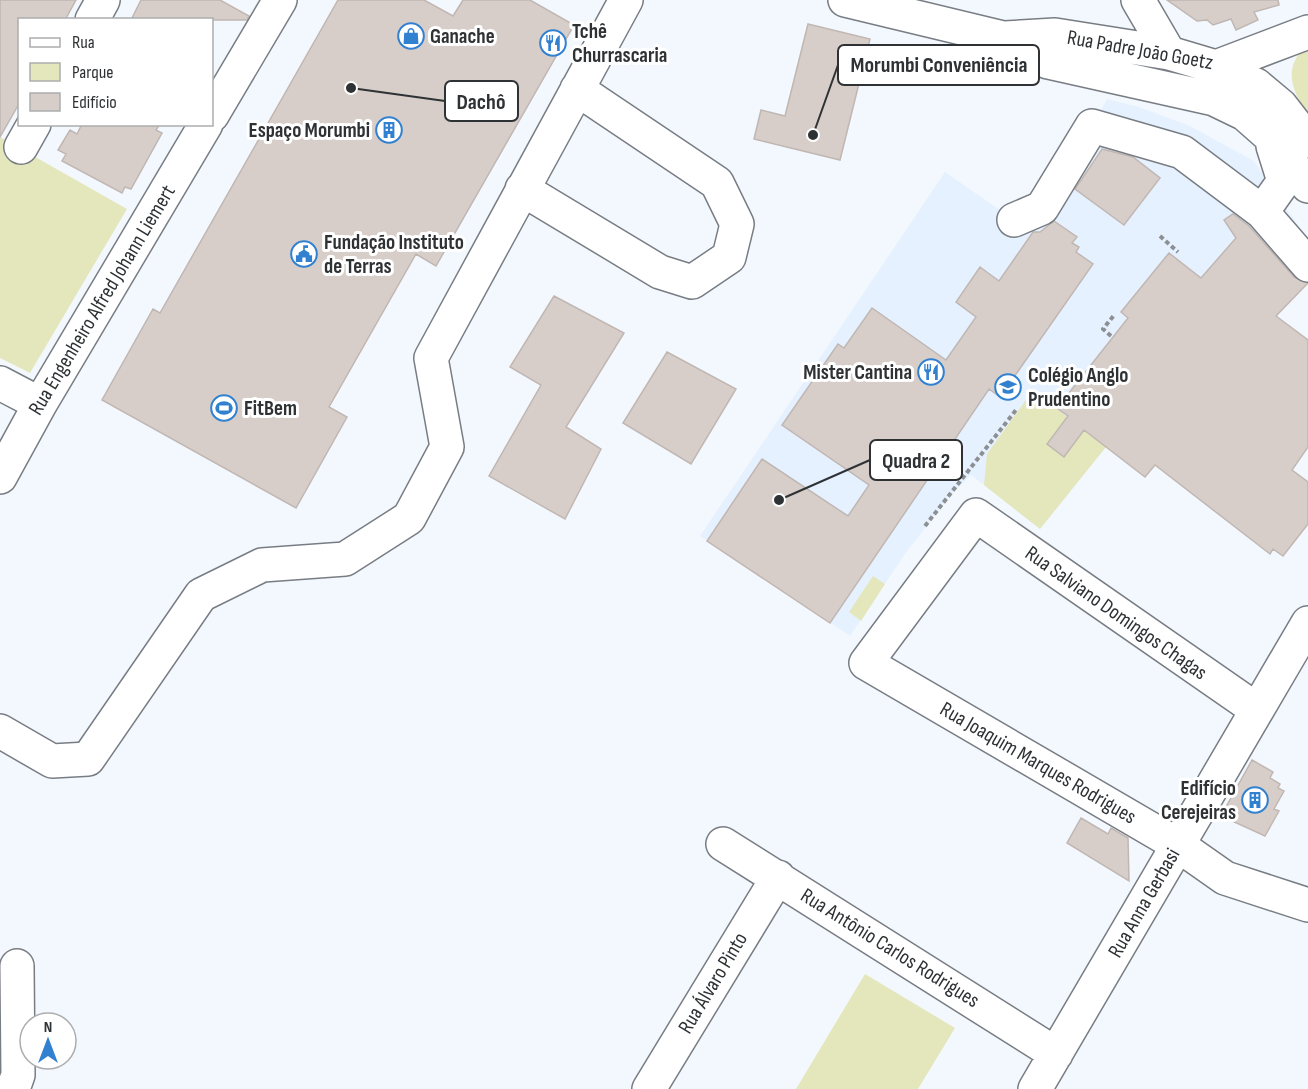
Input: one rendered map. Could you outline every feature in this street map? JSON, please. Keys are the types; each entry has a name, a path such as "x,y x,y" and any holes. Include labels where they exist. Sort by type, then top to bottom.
{"street":[{"path":"93,18 103,0"},
{"path":"213,113 280,0"},
{"path":"0,731 52,761 88,759 201,595 262,565 345,560 409,518 447,447 431,358 626,0"},
{"name":"Rua Padre João Goetz","path":"845,0 1003,38 1048,62 1214,99 1245,114 1270,136 1308,186"},
{"path":"1138,0 1169,53"},
{"name":"Rua Padre João Goetz","path":"1003,38 1055,35 1169,53 1216,67 1308,32"},
{"path":"1216,67 1256,85 1281,106 1308,141"},
{"path":"522,189 660,272 692,282 729,257 737,224 717,183 577,89"},
{"name":"Rua Engenheiro Alfred Johann Liemert","path":"0,477 40,404 205,126"},
{"path":"1014,220 1042,208 1092,126 1182,152 1262,212 1308,265"},
{"path":"1262,212 1284,181 1270,136"},
{"path":"0,383 40,404"},
{"name":"Rua Salviano Domingos Chagas","path":"866,663 976,516 1257,711"},
{"name":"Rua Anna Gerbasi","path":"1035,1089 1308,623"},
{"name":"Rua Joaquim Marques Rodrigues","path":"866,663 1178,845 1225,878 1308,905"},
{"name":"Rua Antônio Carlos Rodrigues","path":"723,844 1056,1054"},
{"name":"Rua Álvaro Pinto","path":"649,1089 778,877"},
{"path":"13,1089 18,1075 17,966"}],"path":[{"path":"1160,236 1178,252"},
{"path":"1111,336 1103,329 1115,314"},
{"path":"925,526 1016,410"}],"shaded area":[{"name":"Colégio Anglo Prudentino","path":"1107,99 1139,107 1190,126 1254,161 1308,240 1308,283 1263,328 1145,477 1106,447 1040,529 971,475 949,497 905,554 850,636 700,536 945,172 1013,219 1092,126"}],"green space":[{"path":"1308,43 1308,117 1297,97 1292,71 1294,62"},
{"path":"0,137 127,209 30,373 0,358"},
{"path":"1033,390 1106,447 1040,529 984,485 987,454"},
{"path":"873,576 885,584 861,621 849,612"},
{"path":"865,974 955,1028 918,1089 796,1089"}],"building":[{"path":"0,0 76,0 66,18 18,18 18,106 0,137"},
{"path":"141,0 220,0 249,16 247,20 132,18"},
{"path":"338,0 424,0 453,16 463,0 530,0 574,25 436,266 416,254 329,407 347,417 296,508 102,400 153,309 160,313"},
{"path":"1167,0 1278,0 1279,5 1254,12 1258,20 1236,30 1231,19 1213,25 1207,20 1197,21"},
{"path":"808,24 870,39 840,160 754,139 761,110 785,116"},
{"path":"81,126 159,126 156,130 162,133 131,189 125,187 122,193 62,161 66,154 58,150 70,130 77,134"},
{"path":"1102,149 1133,157 1160,178 1124,225 1075,189"},
{"path":"1233,214 1249,226 1294,277 1308,283 1276,316 1308,340 1308,447 1292,470 1308,482 1308,524 1283,556 1273,549 1270,554 1155,465 1145,477 1084,430 1064,457 1047,444 1068,416 1057,408 1128,318 1121,312 1169,253 1201,278 1236,238 1224,220"},
{"path":"1054,221 1077,237 1072,243 1079,247 1076,252 1093,264 1000,397 989,389 830,623 707,541 762,459 848,516 869,485 782,425 838,344 844,348 872,308 946,360 976,317 956,302 980,267 999,281 1033,232 1040,232"},
{"path":"554,296 624,333 566,427 601,449 565,519 489,476 541,385 510,367"},
{"path":"667,352 736,389 691,464 623,423"},
{"name":"Edifício Cerejeiras","path":"1252,760 1273,772 1270,778 1280,784 1278,788 1284,791 1274,809 1279,811 1265,836 1221,816"},
{"path":"1081,818 1108,834 1111,828 1128,838 1129,881 1067,843"}],"place":[{"name":"Ganache","path":"411,36"},
{"name":"Tchê Churrascaria","path":"553,43"},
{"name":"Dachô","path":"351,88"},
{"name":"Espaço Morumbi","path":"389,130"},
{"name":"Morumbi Conveniência","path":"813,135"},
{"name":"Fundação Instituto de Terras","path":"304,254"},
{"name":"Mister Cantina","path":"931,372"},
{"name":"Colégio Anglo Prudentino","path":"1008,387"},
{"name":"FitBem","path":"224,408"},
{"name":"Quadra 2","path":"779,500"},
{"name":"Edifício Cerejeiras","path":"1255,800"}]}
